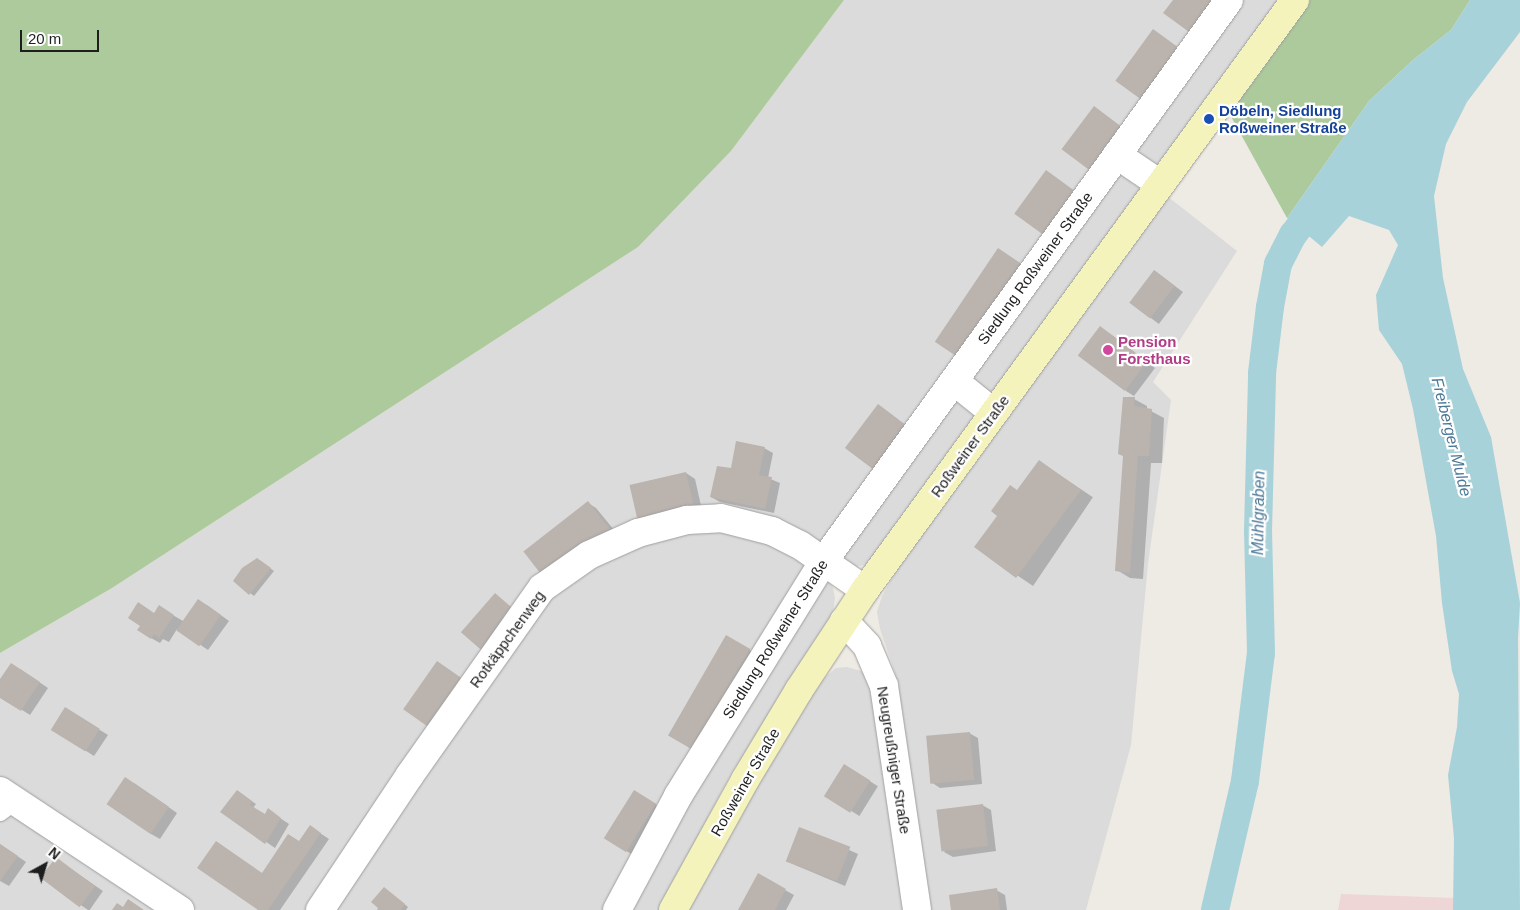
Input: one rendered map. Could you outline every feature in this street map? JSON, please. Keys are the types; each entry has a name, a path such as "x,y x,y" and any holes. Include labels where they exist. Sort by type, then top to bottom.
{"main road":[{"name":"Roßweiner Straße","path":"673,910 744,780 799,690 864,590 1295,0"}],"street":[{"name":"Siedlung Roßweiner Straße","path":"617,910 678,796 823,562 1229,0"},
{"path":"1117,155 1160,184"},
{"path":"954,381 994,413"},
{"name":"Rotkäppchenweg","path":"320,910 410,774 542,588 589,555 638,533 687,520 721,518 772,531 800,545 864,590"},
{"name":"Neugreußniger Straße","path":"844,621 867,646 884,686 917,910"},
{"path":"5,801 180,910"}],"shaded area":[{"path":"844,0 1278,0 868,564 825,574 833,588 835,598 833,613 730,776 659,910 197,910 0,781 0,653 112,588 638,247 731,151"},
{"path":"1167,196 1237,251 1153,382 1171,400 1148,564 1131,745 1086,910 917,910 884,686 899,685 880,629 877,612 882,596 898,568"},
{"path":"847,667 861,671 872,682 909,910 687,910 755,786 815,686 836,668"},
{"path":"0,803 163,910 0,910"},
{"path":"1341,894 1455,898 1453,910 1338,910"}],"green space":[{"path":"0,0 844,0 731,151 638,247 112,588 0,653"},
{"path":"1309,0 1470,0 1451,30 1413,60 1369,101 1287,218 1228,111"}],"water":[{"name":"Freiberger Mulde","path":"1470,0 1520,0 1520,32 1467,102 1446,144 1434,196 1443,278 1463,369 1491,437 1520,603 1518,638 1520,910 1453,910 1454,838 1448,775 1457,727 1459,694 1452,671 1442,603 1436,536 1413,409 1402,364 1379,330 1376,295 1398,245 1389,230 1349,216 1322,247 1287,218 1369,101 1413,60 1451,30"}],"building":[{"path":"1173,0 1223,0 1196,37 1163,13"},
{"path":"1153,29 1185,52 1147,104 1115,81"},
{"path":"1094,106 1125,129 1093,173 1062,149"},
{"path":"1046,170 1078,193 1046,237 1014,214"},
{"path":"998,248 1026,267 963,361 935,342"},
{"path":"1154,270 1175,286 1150,318 1129,303"},
{"path":"1100,326 1147,362 1125,391 1078,356"},
{"path":"1123,397 1135,397 1134,406 1152,409 1149,456 1138,456 1130,573 1115,571 1123,456 1118,454"},
{"path":"878,404 909,427 876,471 845,448"},
{"path":"736,441 765,447 759,475 772,477 765,509 710,497 717,466 731,468"},
{"path":"1039,460 1081,490 1016,578 974,547 997,516 991,511 1010,485 1017,490"},
{"path":"686,472 694,506 637,519 629,485"},
{"path":"588,501 611,530 546,581 523,551"},
{"path":"257,558 271,568 249,595 233,581 242,568"},
{"path":"495,593 519,614 485,653 461,632"},
{"path":"198,599 221,615 199,646 176,630"},
{"path":"138,602 154,613 159,605 174,615 159,638 154,634 151,639 137,630 140,626 128,618"},
{"path":"726,635 750,649 692,749 668,735"},
{"path":"437,661 463,679 429,728 403,709"},
{"path":"11,663 40,682 21,711 0,698 0,679"},
{"path":"65,707 100,729 85,752 51,730"},
{"path":"970,732 974,780 930,784 926,736"},
{"path":"844,764 870,780 850,813 824,796"},
{"path":"125,777 169,807 150,834 107,804"},
{"path":"237,790 252,801 250,805 265,814 268,808 281,818 265,844 220,812"},
{"path":"634,790 656,804 626,852 604,838"},
{"path":"983,804 988,846 941,851 936,810"},
{"path":"310,825 321,833 268,910 258,910 197,868 216,841 262,873 288,834 299,841"},
{"path":"799,827 850,847 837,881 786,862"},
{"path":"0,844 18,856 0,881"},
{"path":"56,857 95,886 79,907 40,878"},
{"path":"758,873 786,889 775,910 738,910"},
{"path":"384,887 405,904 401,910 377,910 378,908 371,902"},
{"path":"997,888 1000,910 951,910 949,895"},
{"path":"128,899 144,910 112,910 117,903 123,907"}],"waterway":[{"name":"Mühlgraben","path":"1215,910 1245,781 1261,653 1258,531 1262,373 1270,307 1278,264 1293,235 1309,214 1324,200"}],"place":[{"name":"Döbeln, Siedlung Roßweiner Straße","path":"1209,119"},
{"name":"Pension Forsthaus","path":"1108,350"}]}
